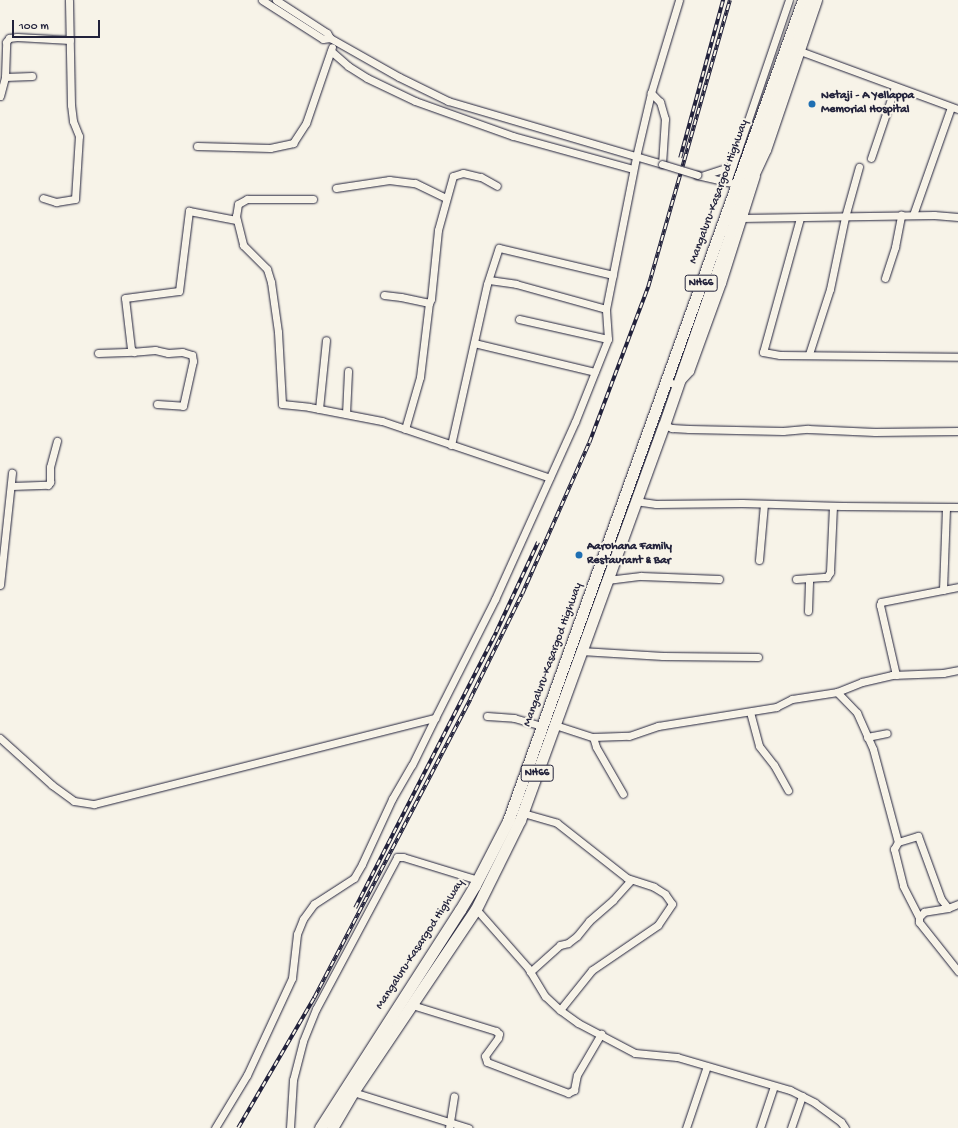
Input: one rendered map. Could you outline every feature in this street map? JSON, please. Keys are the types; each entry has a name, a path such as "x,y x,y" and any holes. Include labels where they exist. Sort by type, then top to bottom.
{"highway":[{"name":"Mangaluru-Kasargod Highway","path":"765,118 803,0"},
{"name":"Mangaluru-Kasargod Highway","path":"320,1128 478,880 508,821 736,184 765,118 811,0"},
{"name":"Mangaluru-Kasargod Highway","path":"332,1128 353,1092 476,909 507,849 523,812 635,501 664,425 677,385 740,218 736,184"}],"street":[{"path":"43,198 56,202 74,199 79,136 73,121 70,105 69,0"},
{"path":"262,0 323,39 332,40 399,77 448,101 699,175 736,184 756,176"},
{"path":"197,146 270,148 293,143 306,123 331,51 332,40 327,33 276,0"},
{"path":"215,1128 247,1075 292,978 297,934 304,919 314,904 354,878 362,864 392,799 412,765 495,599 550,478 595,372 608,339 606,309 636,157 651,93 679,0"},
{"path":"736,184 732,166 789,0"},
{"path":"818,0 777,123 740,218 901,215 958,217"},
{"path":"0,96 5,77 6,42 9,38 17,37 70,40"},
{"path":"331,51 348,66 367,78 415,101 513,136 634,169"},
{"path":"800,51 954,108 913,215"},
{"path":"5,77 32,76"},
{"path":"871,158 895,87"},
{"path":"651,93 660,102 666,119 662,164"},
{"path":"699,175 732,166"},
{"path":"810,354 830,289 845,217 859,166"},
{"path":"405,429 420,377 429,303 431,299 438,230 453,176 463,173 481,177 497,186"},
{"path":"336,188 389,180 414,183 446,198"},
{"path":"313,199 247,199 238,204 236,220 243,245 267,269 271,282 278,332 282,404 319,409 382,421 550,478"},
{"path":"134,352 131,348 125,298 179,291 189,211 236,220"},
{"path":"885,278 895,247 901,215"},
{"path":"800,218 790,259 763,352 773,355 810,354 958,357"},
{"path":"451,445 489,280 499,248 613,275"},
{"path":"489,280 516,284 606,309"},
{"path":"384,295 401,296 429,303"},
{"path":"519,319 608,339"},
{"path":"319,409 326,340"},
{"path":"474,343 595,372"},
{"path":"98,353 155,350 168,353 182,352 192,355 193,360 183,406 157,404"},
{"path":"346,414 348,371"},
{"path":"666,381 677,385"},
{"path":"664,425 672,428 689,429 783,431 808,429 874,432 958,431"},
{"path":"11,486 48,485 50,482 50,467 57,441"},
{"path":"0,585 12,473"},
{"path":"635,501 656,504 958,507"},
{"path":"759,560 764,504"},
{"path":"796,579 827,577 830,572 833,506"},
{"path":"943,590 946,507"},
{"path":"607,580 641,576 719,579"},
{"path":"808,611 809,578"},
{"path":"896,675 880,605 881,602 958,587"},
{"path":"581,651 663,656 758,657"},
{"path":"555,725 593,737 628,736 658,726 776,707 792,699 837,692 862,682 896,675 943,673 958,670"},
{"path":"837,692 857,713 873,749 898,842"},
{"path":"750,712 759,746 774,765 788,790"},
{"path":"487,716 514,718 542,726"},
{"path":"0,738 52,785 74,801 94,804 435,718"},
{"path":"867,737 887,734"},
{"path":"593,737 596,747 623,794"},
{"path":"523,812 557,823 632,880 654,887 664,894 672,904 658,925 592,970 560,1010"},
{"path":"948,908 941,899 918,836 898,842 894,849 903,886 919,917 919,922 958,972"},
{"path":"290,1128 293,1080 302,1041 316,1009 393,862 397,858 403,857 478,880"},
{"path":"530,972 560,945 568,943 577,936 589,920 613,900 632,880"},
{"path":"919,917 924,912 948,908 958,904"},
{"path":"476,909 530,972 545,996 560,1010 578,1023 635,1053 677,1057 774,1086 802,1096 815,1103 841,1122 845,1128"},
{"path":"412,1006 496,1031 498,1038 485,1056 488,1063 568,1093 574,1090 578,1075 600,1034"},
{"path":"686,1128 707,1066"},
{"path":"760,1128 774,1086"},
{"path":"353,1092 449,1125 468,1128"},
{"path":"449,1125 454,1096"},
{"path":"791,1128 802,1096"}],"railway":[{"path":"680,158 723,0"},
{"path":"238,1128 314,998 470,699 522,594 589,443 648,287 730,0"},
{"path":"355,908 496,632 538,542"}],"place":[{"name":"Netaji - A Yellappa Memorial Hospital","path":"812,104"},
{"name":"Aarohana Family Restaurant & Bar","path":"579,555"}]}
